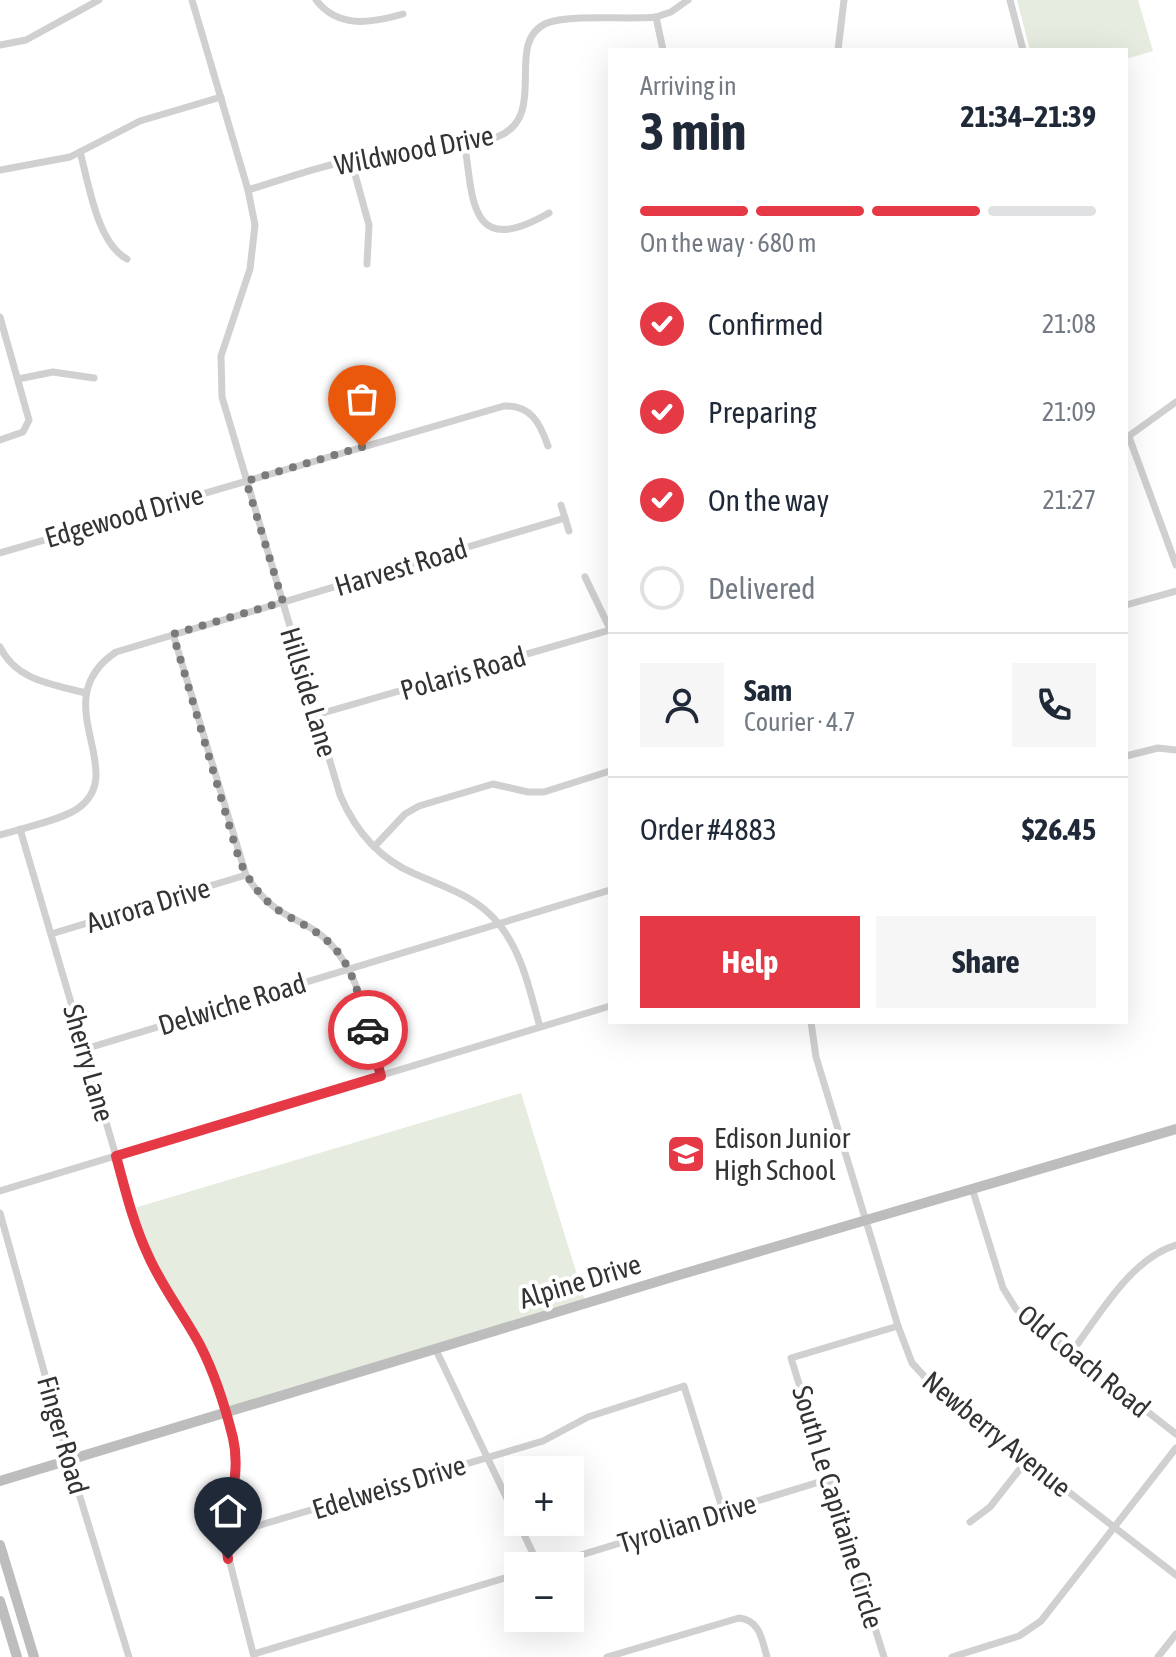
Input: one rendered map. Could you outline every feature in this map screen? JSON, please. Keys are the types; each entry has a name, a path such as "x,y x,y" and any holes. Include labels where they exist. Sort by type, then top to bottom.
{"street":[{"path":"0,45 26,40 99,0"},
{"name":"Hillside Lane","path":"192,0 248,190 255,225 254,254 224,342 220,370 222,397 343,803 353,823 374,847 401,868 467,896 499,924 520,959 540,1027"},
{"path":"316,0 327,12 344,20 379,21 403,14"},
{"name":"Wildwood Drive","path":"248,190 351,160 465,145 498,137 521,117 525,101 527,47 540,27 558,20 656,17 671,12 688,0"},
{"path":"838,48 844,0"},
{"path":"1010,0 1022,48"},
{"path":"656,17 663,48"},
{"path":"0,170 70,157 140,121 221,97"},
{"path":"465,145 472,204 483,222 496,229 510,230 529,225 549,213"},
{"path":"80,152 105,238 115,252 127,259"},
{"path":"351,160 369,225 367,264"},
{"path":"0,317 29,415 28,424 18,435 0,440"},
{"path":"18,379 53,372 94,378"},
{"path":"1128,437 1176,402"},
{"path":"349,403 362,447"},
{"name":"Edgewood Drive","path":"0,553 500,407 525,410 537,419 548,446"},
{"path":"1128,441 1176,565"},
{"path":"561,505 569,531"},
{"name":"Harvest Road","path":"86,693 95,672 108,657 125,648 565,518"},
{"path":"585,577 608,626"},
{"path":"1128,604 1176,591"},
{"name":"Polaris Road","path":"316,715 608,631"},
{"path":"173,634 246,875 255,889 274,907 328,941 349,969 381,1076"},
{"path":"0,647 9,662 24,674 86,693 85,715 96,759 93,787 76,811 0,835"},
{"path":"1128,756 1158,748 1176,750"},
{"path":"374,847 405,814 419,806 493,784 528,792 544,792 608,772"},
{"name":"Sherry Lane","path":"20,829 132,1213 147,1254 201,1347 234,1441 237,1475 227,1524 228,1559 254,1656"},
{"name":"Aurora Drive","path":"51,934 246,875"},
{"name":"Delwiche Road","path":"85,1049 608,891"},
{"path":"0,1191 608,1007"},
{"name":"Newberry Avenue","path":"811,1024 816,1057 912,1363 927,1382 1176,1575"},
{"name":"Alpine Drive","path":"0,1481 1176,1129"},
{"name":"Old Coach Road","path":"972,1188 1003,1288 1023,1317 1176,1434"},
{"name":"Finger Road","path":"0,1213 69,1461 129,1657"},
{"path":"1071,1353 1140,1265 1158,1252 1176,1245"},
{"name":"South Le Capitaine Circle","path":"884,1657 791,1358 898,1326"},
{"path":"436,1350 532,1552"},
{"name":"Edelweiss Drive","path":"227,1524 250,1528 487,1458 552,1437 588,1417 684,1386 723,1511"},
{"path":"952,1657 1019,1636 1041,1621 1176,1448"},
{"path":"970,1522 990,1507 1027,1460"},
{"name":"Tyrolian Drive","path":"584,1554 829,1479"},
{"path":"0,1545 34,1657"},
{"path":"254,1656 504,1578"},
{"path":"0,1601 17,1657"},
{"path":"607,1657 737,1618 746,1618 757,1627 767,1657"},
{"path":"1158,1657 1176,1634"}],"shaded area":[{"path":"1017,0 1138,0 1153,51 1128,58 1128,48 1029,48"},
{"path":"521,1093 586,1304 226,1413 219,1391 171,1299 131,1209"}],"way so far":[{"path":"362,447 246,481 283,602 173,634 246,875 255,889 274,907 319,933 337,950 355,984 368,1030"}],"place":[{"name":"Edison Junior High School","path":"686,1154"}],"route":[{"path":"228,1559 227,1523 237,1475 234,1441 219,1391 201,1347 147,1254 116,1156 381,1076 368,1030"}]}
